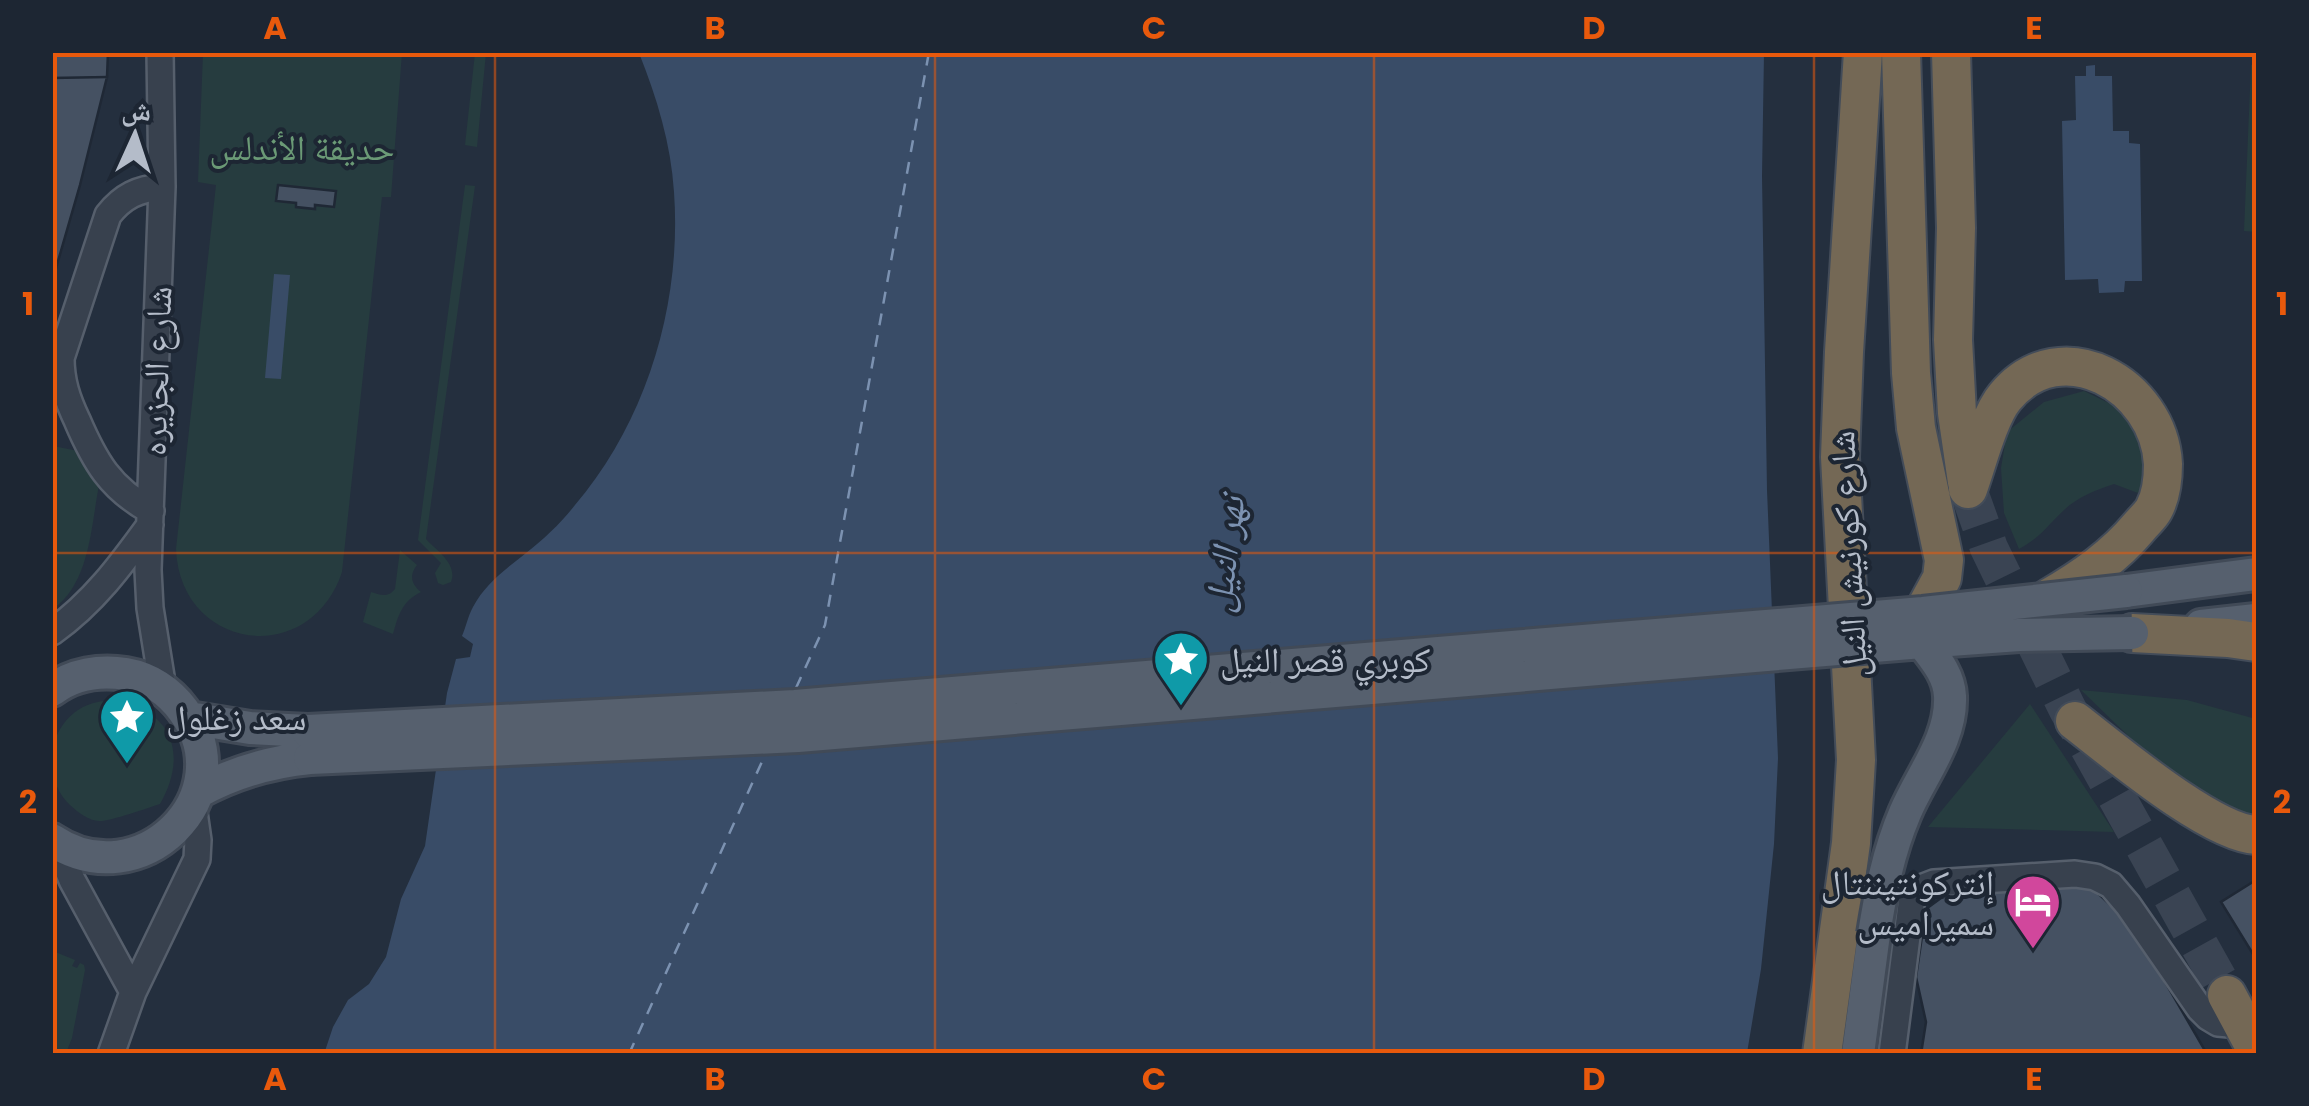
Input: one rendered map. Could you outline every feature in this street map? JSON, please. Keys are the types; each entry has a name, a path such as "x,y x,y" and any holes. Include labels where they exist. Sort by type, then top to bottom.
{"highway":[{"name":"شارع كورنيش النيل","path":"1822,1054 1851,843 1856,760 1840,457 1863,52"},
{"path":"1901,52 1912,392 1944,560 1942,578 1922,627"},
{"path":"1951,52 1956,228 1953,340 1968,489 2002,400 2019,382 2041,370 2073,367 2104,375 2131,392 2151,417 2162,446 2163,478 2154,509 2107,559 2050,598"},
{"path":"2132,633 2256,642"},
{"path":"2075,721 2215,822 2245,835 2256,835"}],"main road":[{"path":"189,718 250,728 309,744 798,736 1922,627 2050,598 2256,574"},
{"path":"1922,627 2018,636 2132,633 2256,620"},
{"path":"1858,1054 1886,865 1947,725 1950,694 1944,671 1922,627"},
{"path":"52,690 83,674 111,672 138,676 164,689 189,718 199,741 202,766 195,798 175,830 149,849 119,858 87,856 55,842"},
{"path":"195,798 230,776 309,744"}],"street":[{"name":"شارع الجزيره","path":"160,52 162,187 148,570 150,608 164,689"},
{"path":"52,632 76,615 113,576 151,518 116,486 96,460 65,394 61,358 108,215 131,194 162,187"},
{"path":"112,1054 133,992 196,859 195,798"},
{"path":"55,842 133,992"},
{"path":"1892,1054 1912,896 1934,883 2075,874 2095,877 2111,885 2128,905 2200,1009 2218,1022 2241,1022"}],"green space":[{"name":"حديقة الأندلس","path":"203,53 402,53 391,197 382,197 342,572 326,603 303,624 276,634 248,635 222,627 199,609 183,583 176,549 216,185 198,182"},
{"path":"475,53 486,53 477,147 465,145"},
{"path":"2251,65 2256,65 2256,232 2244,231"},
{"path":"465,185 475,186 426,539 452,569 451,582 443,585 438,583 435,573 441,563 418,540"},
{"path":"2084,391 2123,410 2146,443 2146,477 2138,493 2114,484 2081,498 2019,549 2004,513 2001,468 2007,432 2044,402"},
{"path":"53,446 78,451 99,485 82,569 65,598 53,609"},
{"path":"400,550 417,565 412,579 421,592 405,604 393,634 363,622 371,592 387,595 395,589"},
{"path":"2081,690 2187,700 2256,719 2256,817 2233,815 2154,761"},
{"path":"116,699 151,714 162,725 170,738 173,769 160,804 95,821 62,796 52,770 54,743 67,719 78,710"},
{"path":"2030,704 2114,832 1928,827"},
{"path":"53,951 75,960 72,966 84,965 85,970 66,1053 53,1053"}],"water":[{"name":"نهر النيل","path":"639,53 1764,53 1767,490 1778,758 1761,969 1747,1053 324,1054 348,1000 369,984 386,957 401,899 425,846 447,693 456,659 470,657 473,644 462,636 471,610 490,584 564,518 600,472 622,436 654,359 672,276 674,192 662,121"},
{"path":"2095,65 2095,76 2112,76 2113,131 2129,131 2129,143 2140,144 2142,281 2125,281 2124,292 2099,293 2098,279 2065,280 2062,121 2076,120 2075,76 2086,76 2086,66"},
{"path":"274,274 290,275 281,379 265,378"}],"building":[{"path":"52,52 108,52 107,77 52,78"},
{"path":"107,77 80,185 52,282 52,78"},
{"path":"278,185 336,191 334,207 315,205 315,209 276,201"},
{"path":"2256,880 2256,959 2221,902"},
{"name":"إنتركونتيننتال سميراميس","path":"2088,884 2132,925 2207,1054 1921,1054 1926,1022 1916,977 1926,909 1941,898 1972,888"}],"ferry route":[{"path":"796,688 825,625 929,52"},
{"path":"629,1054 765,755"}],"tunnel":[{"path":"1968,489 1989,548 2067,708 2227,995"}],"place":[{"name":"كوبري قصر النيل","path":"1181,708"},
{"name":"سعد زغلول","path":"127,766"},
{"name":"إنتركونتيننتال سميراميس","path":"2033,951"}]}
